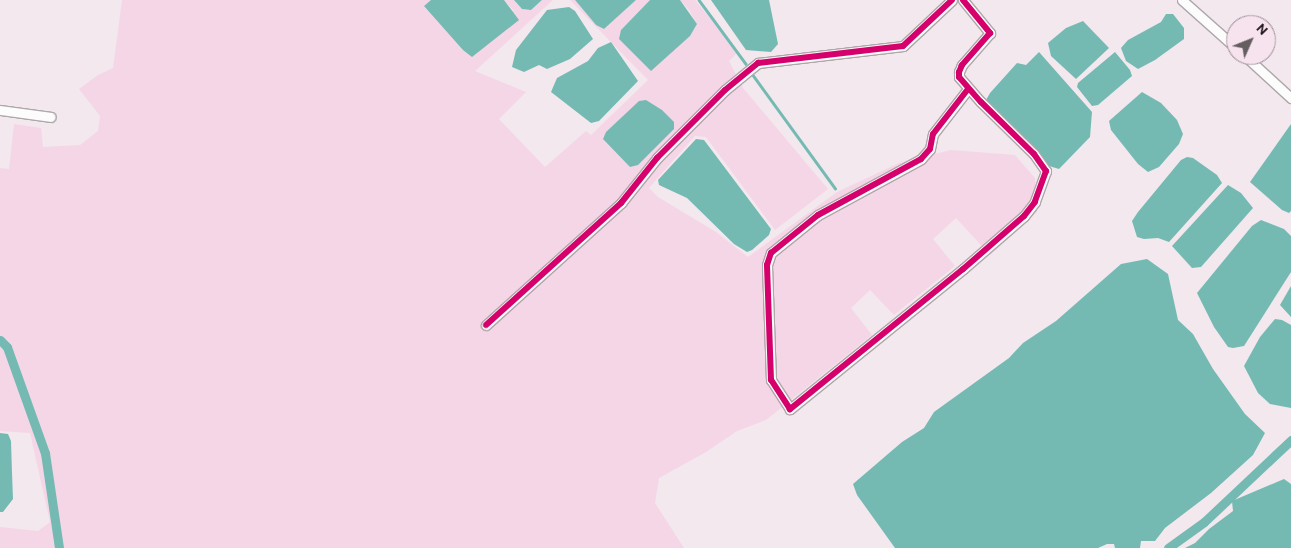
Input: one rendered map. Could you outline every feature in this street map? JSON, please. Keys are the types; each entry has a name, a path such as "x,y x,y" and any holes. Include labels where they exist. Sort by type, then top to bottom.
{"street":[{"path":"486,326 622,203 658,158 725,90 758,63 903,46 952,0"},
{"path":"963,0 990,33 959,72 959,77 968,89 1034,154 1046,171 1035,202 1024,216 963,269 790,409 771,380 768,265 771,253 818,215 921,159 930,149 933,134 968,89"},
{"path":"1182,0 1226,39"},
{"path":"1255,65 1291,98"},
{"path":"0,110 51,117"}],"shaded area":[{"path":"122,0 431,0 424,6 514,11 504,0 514,0 522,9 531,10 542,0 553,0 475,71 526,92 499,119 545,167 586,131 591,135 648,80 570,0 575,0 596,25 604,29 636,0 650,0 621,30 690,36 697,24 689,10 680,0 695,0 738,52 729,61 743,88 828,189 775,230 706,137 695,136 649,188 658,197 716,232 748,257 837,192 899,163 951,150 1015,155 1035,178 1037,212 990,255 956,218 933,239 955,266 894,315 870,290 851,308 872,335 766,420 737,431 706,452 659,478 655,503 684,548 0,548 0,527 38,531 50,522 30,433 0,431 0,168 9,169 14,124 41,128 43,147 80,145 98,131 100,116 79,89 98,75 113,68"},
{"path":"431,0 504,0 519,20 472,57 463,50 424,6"},
{"path":"514,0 542,0 531,10 522,9"},
{"path":"575,0 636,0 604,29 596,25"},
{"path":"650,0 680,0 697,24 690,36 651,71 619,39 621,30"},
{"path":"711,0 769,0 778,44 771,52 746,50"},
{"path":"569,7 575,11 593,39 570,59 547,69 539,65 524,72 512,67 516,50 547,10"},
{"path":"1166,14 1173,14 1184,28 1184,39 1155,60 1138,69 1126,61 1121,48 1128,40 1161,22"},
{"path":"1083,21 1109,48 1076,79 1051,56 1048,43 1066,28"},
{"path":"611,42 638,81 599,121 591,123 551,92 557,78 588,61 598,48"},
{"path":"1039,52 1092,112 1090,137 1059,169 1049,166 985,102 990,93 1017,63 1026,65"},
{"path":"1115,52 1130,70 1132,76 1098,105 1092,106 1077,87 1078,83"},
{"path":"1142,92 1161,103 1177,120 1183,134 1179,144 1159,167 1148,172 1138,164 1111,130 1109,121"},
{"path":"646,100 662,110 674,122 674,129 638,165 630,167 603,139 606,132 639,101"},
{"path":"1291,124 1291,211 1289,213 1282,210 1250,182"},
{"path":"696,139 704,140 771,229 769,235 752,250 747,252 734,244 687,198 659,185 658,180"},
{"path":"1187,157 1193,158 1217,175 1222,183 1169,242 1158,238 1144,239 1137,237 1132,221 1181,160"},
{"path":"1228,185 1241,193 1253,208 1201,267 1192,268 1172,246"},
{"path":"1261,220 1284,229 1291,236 1291,272 1244,346 1228,347 1214,327 1197,293 1252,226"},
{"path":"1147,259 1168,274 1178,320 1193,334 1213,369 1245,414 1265,433 1253,455 1211,493 1165,528 1155,541 1141,541 1140,548 1115,548 1114,544 1107,544 1098,548 895,548 857,495 853,484 902,442 924,428 934,412 1009,358 1023,343 1056,321 1121,264"},
{"path":"1291,286 1291,317 1280,305"},
{"path":"1275,319 1282,320 1291,325 1291,408 1270,404 1258,393 1244,366 1260,337"},
{"path":"0,433 8,434 11,441 13,499 3,512 0,512"},
{"path":"1284,479 1291,484 1291,548 1185,548 1195,543 1209,529 1233,511 1232,501"}],"waterway":[{"path":"699,0 746,64"},
{"path":"753,75 835,188"},
{"path":"0,340 7,347 45,453 59,548"},
{"path":"1168,548 1204,522 1291,440"}],"cycle path":[{"path":"486,325 621,203 657,158 725,90 758,63 903,46 952,0"},
{"path":"963,0 990,33 962,65 959,77 981,102 1034,154 1046,171 1035,202 1024,216 963,269 790,409 771,380 767,265 771,253 818,215 921,159 930,149 933,134 968,89"}]}
